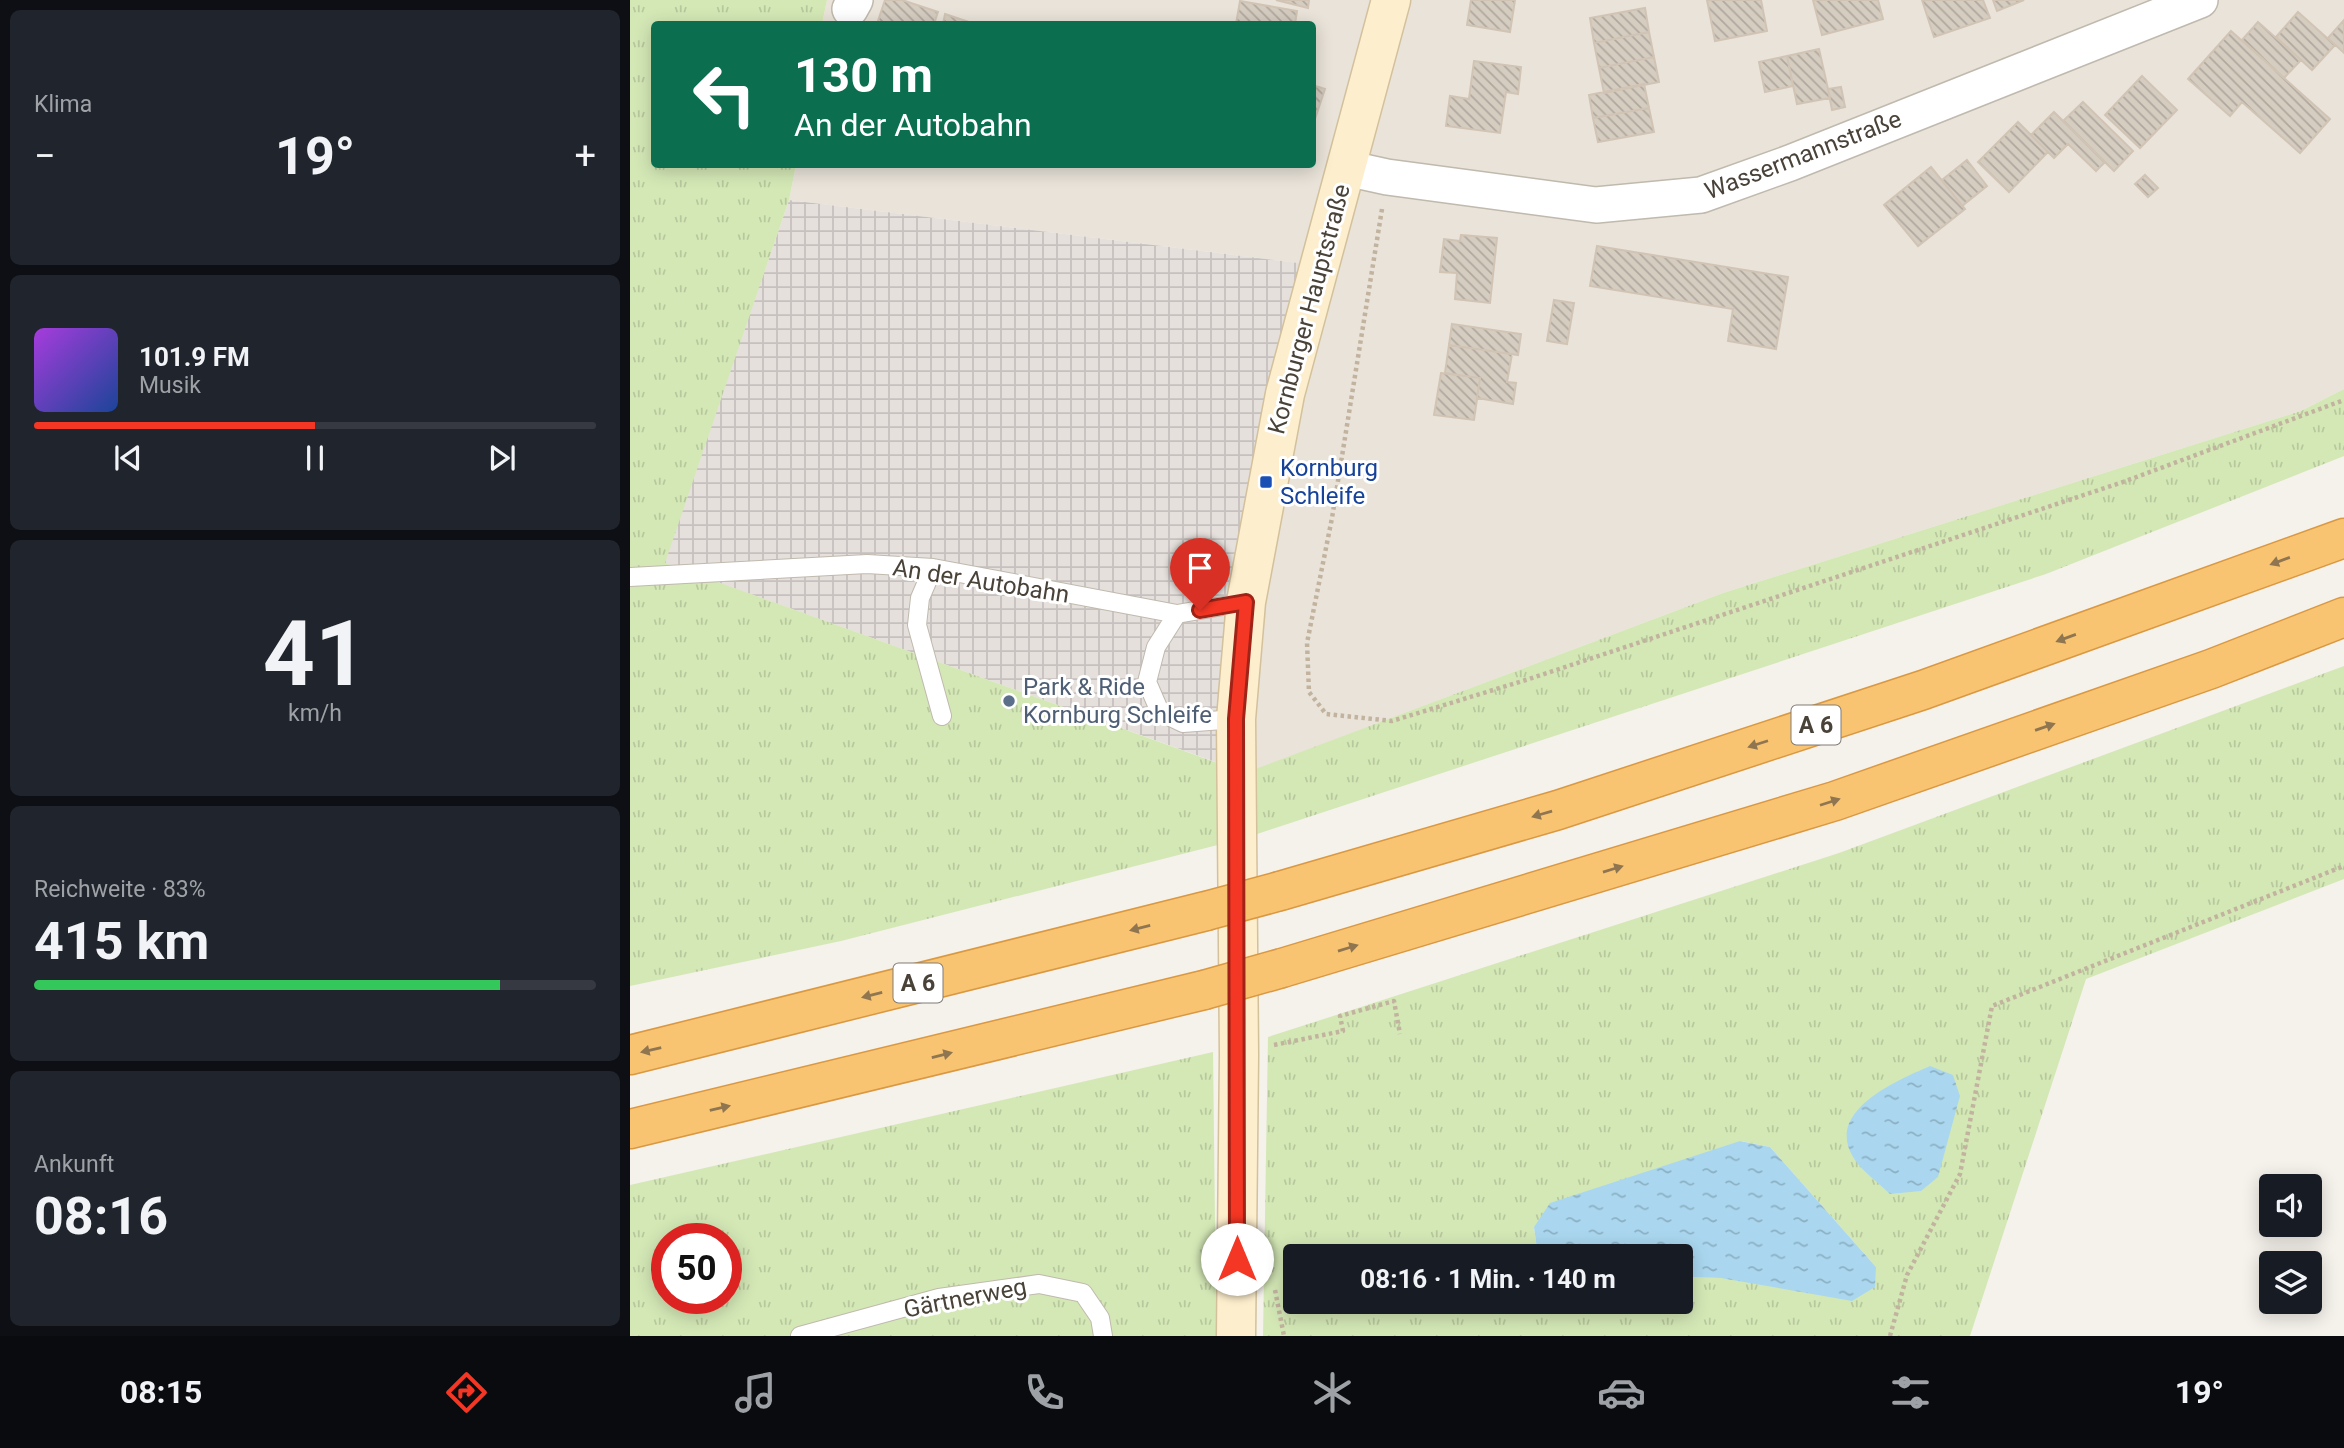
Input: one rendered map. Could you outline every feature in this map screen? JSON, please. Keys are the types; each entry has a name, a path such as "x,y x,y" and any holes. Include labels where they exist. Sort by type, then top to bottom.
{"highway":[{"name":"A 6","path":"630,1055 1206,911 1558,810 1910,694 2344,538"},
{"path":"630,1129 1204,990 1282,968 1835,800 2211,669 2344,617"}],"main road":[{"name":"Kornburger Hauptstraße","path":"1236,1336 1239,1055 1236,719 1246,602 1285,394 1391,0"}],"street":[{"name":"Wassermannstraße","path":"1346,168 1387,177 1597,205 1701,195 1790,163 2200,0"}],"lane":[{"name":"An der Autobahn","path":"630,577 867,564 933,568 1177,614 1246,602"},
{"path":"933,568 920,598 918,625 942,716"},
{"path":"1177,614 1156,647 1147,682 1160,712 1183,723 1236,719"},
{"name":"Gärtnerweg","path":"800,1336 939,1298 1039,1284 1083,1293 1100,1318 1103,1336"}],"path":[{"path":"1387,177 1330,531 1307,643 1309,692 1326,714 1392,721 1529,680 2110,486 2344,400"},
{"path":"1889,1336 1907,1275 1960,1174 1992,1006 2344,866"},
{"path":"1263,1047 1343,1031 1340,1016 1394,1001 1400,1034"}],"shaded area":[{"path":"827,0 2344,0 2344,389 2301,411 1723,593 1246,773 1257,551 1307,264 789,200 795,168 1316,168 1316,21 823,21"},
{"path":"789,200 1307,264 1257,551 1246,773 664,563"}],"green space":[{"path":"630,0 827,0 823,21 651,21 651,168 795,168 789,200 665,563 1245,773 1723,593 2301,411 2344,389 2344,456 2046,574 1245,838 841,941 630,986"},
{"path":"2344,666 2344,879 2086,979 1970,1336 1263,1336 1268,1037 1839,853","holes":["1741,1141 1770,1147 1876,1267 1721,1278 1693,1277 1693,1314 1283,1314 1283,1244 1536,1244 1534,1227"]},
{"path":"1213,1052 1216,1307 1221,1336 630,1336 630,1185"}],"water":[{"path":"1930,1066 1953,1075 1960,1096 1938,1177 1921,1191 1890,1194 1855,1160 1847,1143 1848,1127 1855,1113 1867,1101 1899,1080"},
{"path":"1740,1141 1770,1147 1876,1267 1875,1287 1852,1301 1721,1278 1693,1277 1693,1244 1536,1244 1534,1227 1550,1203"}],"building":[{"path":"885,0 902,0 938,12 935,21 878,21"},
{"path":"1276,0 1309,0 1308,8"},
{"path":"1471,0 1515,0 1510,32 1467,25"},
{"path":"1707,0 1761,0 1767,31 1715,41"},
{"path":"1813,0 1878,0 1883,19 1822,35"},
{"path":"1922,0 1983,0 1990,18 1934,37"},
{"path":"1993,0 2024,0 1997,11"},
{"path":"1240,1 1297,11 1295,21 1237,21"},
{"path":"1645,8 1649,32 1594,43 1590,18"},
{"path":"2298,12 2335,45 2312,70 2276,37"},
{"path":"945,14 966,21 944,21"},
{"path":"2344,20 2344,53 2328,38"},
{"path":"2258,22 2301,60 2284,78 2242,40"},
{"path":"2231,31 2330,119 2300,153 2242,102 2230,116 2188,79"},
{"path":"1649,32 1654,57 1599,68 1594,43"},
{"path":"1819,49 1830,98 1797,104 1787,56"},
{"path":"1787,56 1793,86 1765,92 1759,62"},
{"path":"1654,57 1659,82 1604,93 1599,68"},
{"path":"1474,61 1521,67 1518,94 1506,92 1500,133 1446,126 1450,96 1469,99"},
{"path":"2142,76 2177,110 2140,148 2105,115"},
{"path":"1644,84 1649,108 1593,118 1589,95"},
{"path":"1316,86 1325,89 1316,116"},
{"path":"1841,87 1845,107 1832,110 1828,89"},
{"path":"2083,102 2133,151 2114,171 2063,121"},
{"path":"1649,108 1654,132 1598,142 1593,118"},
{"path":"2054,112 2105,162 2096,171 2068,144 2054,158 2031,135"},
{"path":"2018,122 2048,152 2009,192 1978,162"},
{"path":"1967,160 1987,186 1962,206 1942,180"},
{"path":"1931,167 1965,209 1918,246 1884,205"},
{"path":"2145,175 2158,188 2148,197 2135,184"},
{"path":"1461,235 1497,238 1490,303 1455,299 1457,273 1440,272 1444,239 1460,241"},
{"path":"1597,246 1788,277 1776,349 1728,341 1733,309 1590,286"},
{"path":"1554,300 1574,303 1567,344 1547,341"},
{"path":"1452,324 1521,334 1518,355 1449,345"},
{"path":"1449,345 1512,354 1507,382 1516,383 1513,404 1477,398 1480,378 1445,373"},
{"path":"1441,373 1480,378 1474,420 1434,415"}],"place":[{"name":"Kornburg Schleife","path":"1266,482"},
{"name":"Park & Ride Kornburg Schleife","path":"1009,701"}],"route":[{"path":"1200,610 1246,602 1236,719 1239,1055 1237,1259"}]}
